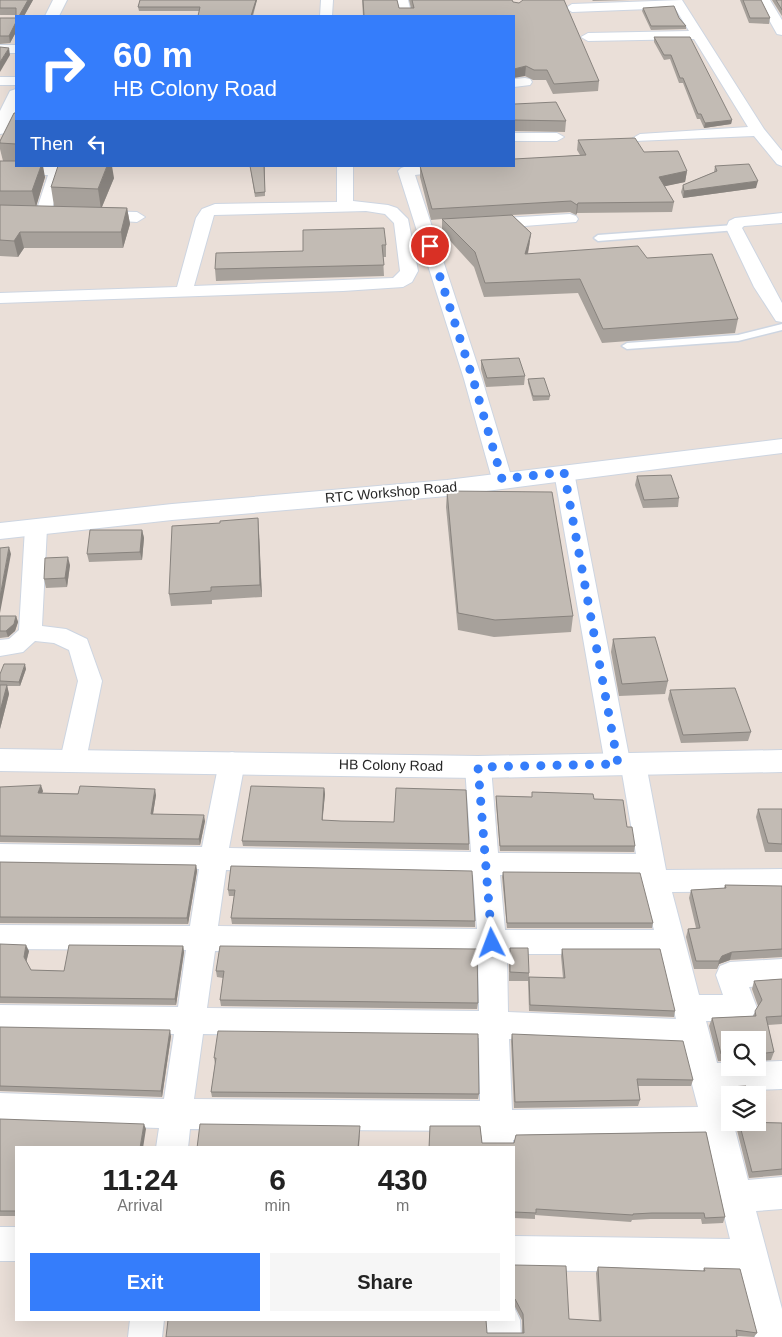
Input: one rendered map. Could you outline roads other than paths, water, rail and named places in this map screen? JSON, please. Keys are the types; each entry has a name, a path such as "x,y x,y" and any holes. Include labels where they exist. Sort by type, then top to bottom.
{"street":[{"path":"52,15 60,0"},
{"path":"326,15 327,0"},
{"path":"402,0 406,15"},
{"path":"764,0 782,30"},
{"path":"572,8 677,2 758,132 782,161"},
{"path":"588,37 698,35"},
{"path":"0,49 15,49"},
{"path":"0,81 15,81"},
{"path":"0,129 15,96"},
{"path":"640,138 758,132"},
{"path":"515,138 557,137"},
{"path":"345,167 345,206"},
{"path":"461,167 406,171 473,379 502,479"},
{"path":"43,214 58,168"},
{"path":"0,170 58,168 76,170"},
{"path":"0,298 184,292 343,286 402,281 409,271 402,222 398,216 382,208 345,206 228,207 208,212 204,218 184,292"},
{"path":"0,214 62,215"},
{"path":"80,215 137,217"},
{"path":"782,218 741,221 735,224 734,228 763,287 782,317"},
{"path":"473,225 570,220"},
{"path":"424,227 444,226"},
{"name":"RTC Workshop Road","path":"0,531 172,512 447,488 502,479 782,446"},
{"path":"564,472 626,764 772,1337"},
{"path":"30,633 36,528"},
{"path":"0,648 14,646 30,633 58,635 79,645 90,681 73,760"},
{"name":"HB Colony Road","path":"0,760 478,767 782,761"},
{"path":"172,1146 192,1021 214,857 232,762"},
{"path":"478,767 488,865 497,1130"},
{"path":"0,855 214,857 488,865 782,880"},
{"path":"0,937 202,937 492,943 671,942"},
{"path":"0,1018 494,1026 691,1021 742,1008 730,975 782,972"},
{"path":"706,1078 782,1075"},
{"path":"0,1108 177,1114 497,1130 717,1122"},
{"path":"736,1197 782,1193"},
{"path":"0,1244 15,1244"},
{"path":"515,1253 751,1256"},
{"path":"145,1337 147,1321"},
{"path":"503,1321 504,1337"}],"lane":[{"path":"598,238 734,228"},
{"path":"627,346 738,338 782,328"}]}
